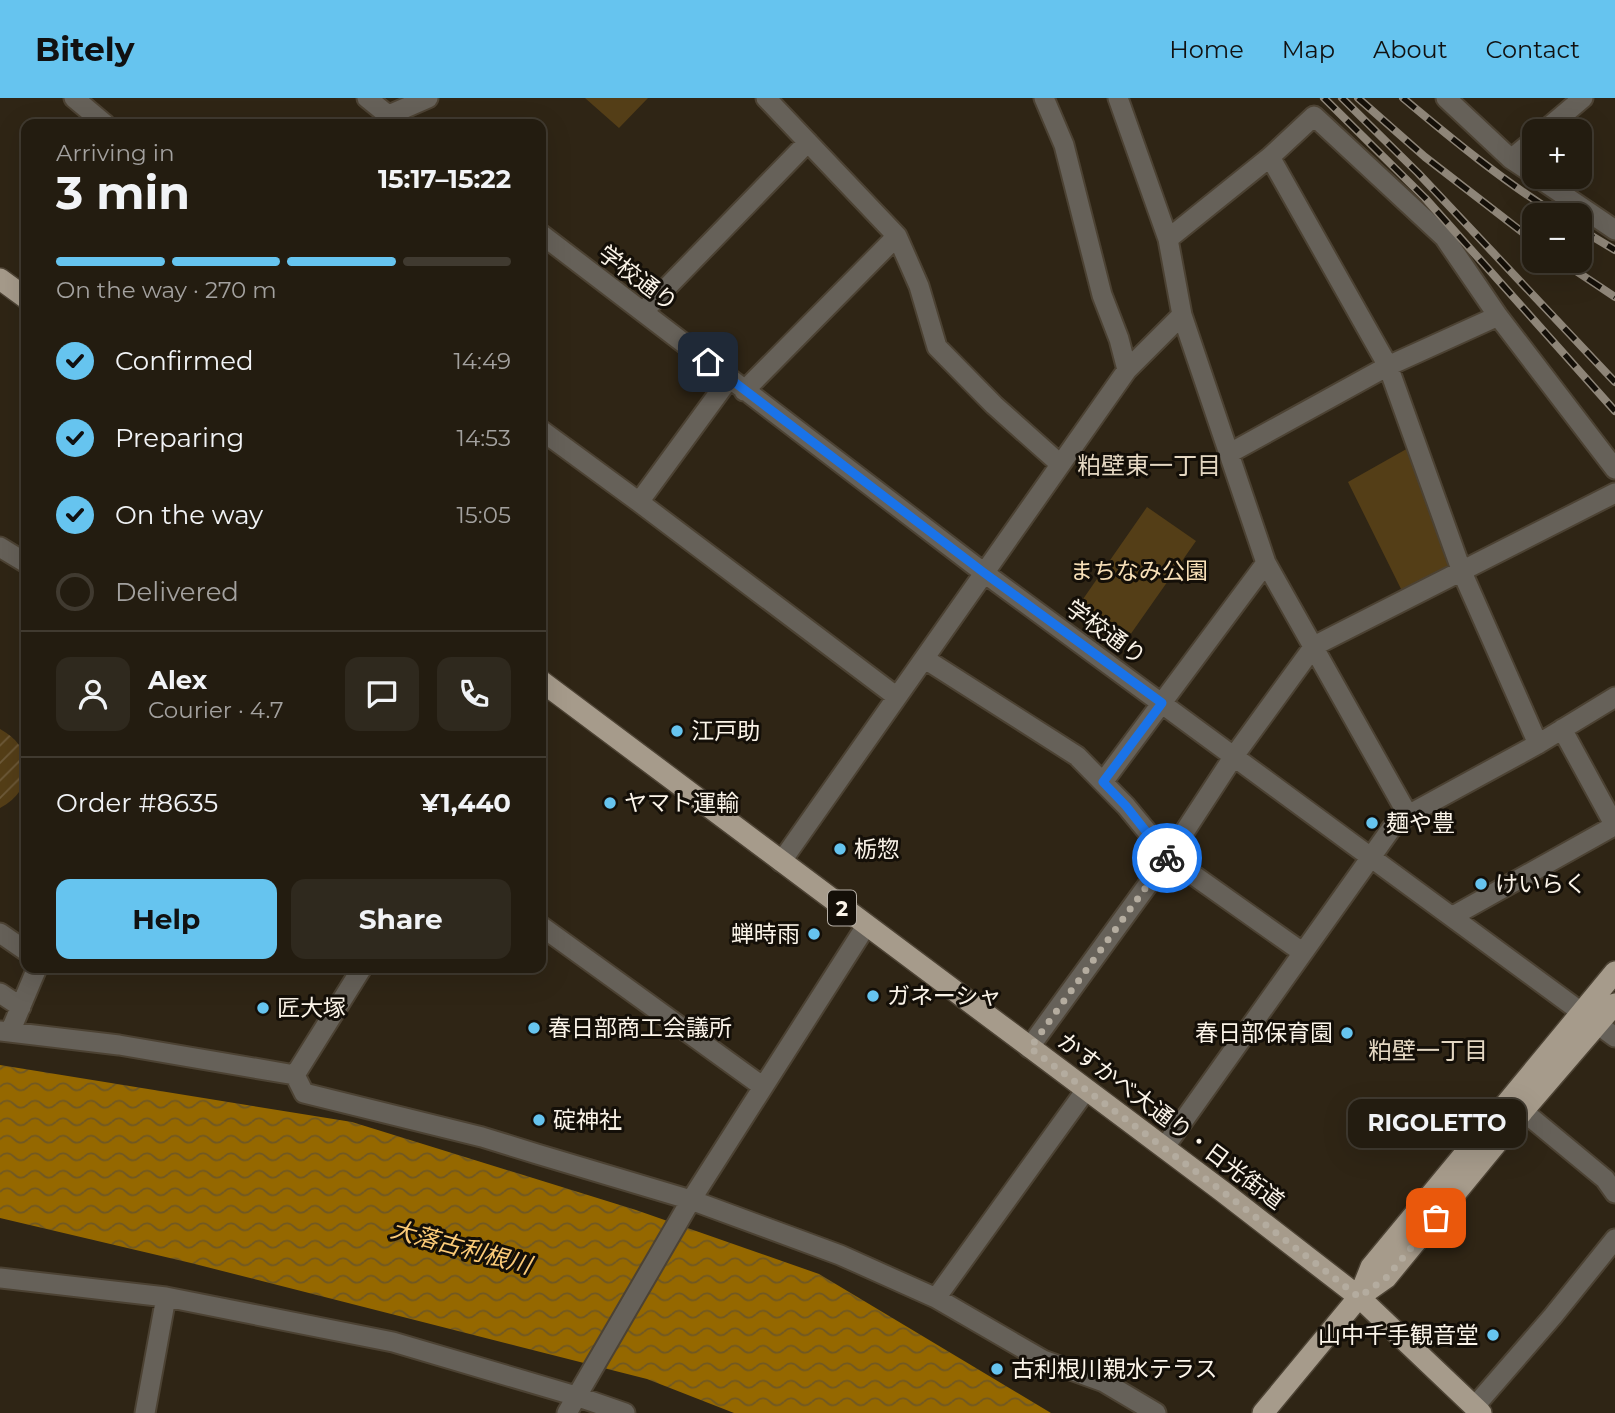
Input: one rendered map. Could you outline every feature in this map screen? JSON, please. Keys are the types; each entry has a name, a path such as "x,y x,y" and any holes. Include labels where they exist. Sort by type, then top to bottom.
{"main road":[{"path":"0,279 21,294"},
{"name":"2","path":"546,686 781,862"},
{"name":"かすかべ大通り・日光街道","path":"781,862 1359,1297 1478,1410"},
{"path":"1264,1413 1359,1297 1386,1278 1523,1111 1589,1018 1615,972"},
{"path":"1359,1297 1371,1267 1589,1018 1615,1004"}],"street":[{"path":"74,98 99,119"},
{"path":"367,98 388,119"},
{"path":"391,119 402,98"},
{"path":"392,119 410,98"},
{"path":"393,119 428,98"},
{"path":"765,98 897,236 919,286 937,347 993,405 1060,464"},
{"path":"1044,98 1064,145 1102,295 1119,339 1127,370"},
{"path":"1118,98 1168,239 1182,315 1266,557 1408,816"},
{"path":"1446,98 1522,166"},
{"path":"1558,119 1583,98"},
{"path":"1168,239 1270,157 1314,116 1444,237 1498,316 1615,469"},
{"path":"643,312 808,142"},
{"path":"1511,159 1522,150"},
{"path":"1270,157 1388,366 1438,512 1538,744"},
{"path":"1555,189 1615,230"},
{"path":"639,502 736,385 897,236"},
{"name":"学校通り","path":"546,238 983,572 1615,1037"},
{"path":"781,862 1127,370 1182,315"},
{"path":"1230,453 1388,366 1498,316"},
{"path":"546,434 897,697"},
{"path":"1030,1048 1168,857 1234,756 1314,646 1615,493"},
{"path":"0,547 21,560"},
{"path":"1103,782 1266,557"},
{"path":"925,659 1077,756 1126,806 1168,857 1302,952"},
{"path":"1164,1148 1391,829 1408,816 1615,698"},
{"path":"1453,916 1615,826 1562,729"},
{"path":"571,1404 691,1200 866,926"},
{"path":"546,930 762,1087"},
{"path":"0,933 21,948"},
{"path":"35,973 5,1032 120,1045 295,1075"},
{"path":"295,1075 359,973"},
{"path":"0,993 20,1006"},
{"path":"295,1075 304,1093 482,1138 691,1200 840,1255 936,1298 1043,1360 1104,1382 1156,1413"},
{"path":"936,1298 1086,1090"},
{"path":"1523,1111 1605,1179 1615,1193"},
{"path":"1478,1410 1615,1239"},
{"path":"0,1278 166,1297 393,1342 571,1404 625,1413"},
{"path":"145,1413 166,1297"}],"green space":[{"path":"585,98 648,98 619,128"},
{"path":"1410,447 1458,570 1404,595 1348,482"},
{"name":"まちなみ公園","path":"1147,507 1196,541 1130,635 1081,602"},
{"path":"0,729 12,737 21,749 21,788 12,800 0,808"}],"water":[{"name":"大落古利根川","path":"0,1065 352,1122 636,1210 819,1274 1051,1413 734,1413 647,1379 191,1263 0,1218"}],"railway":[{"path":"1324,98 1425,198 1615,411"},
{"path":"1342,98 1418,173 1615,382"},
{"path":"1358,98 1425,157 1522,232"},
{"path":"1403,98 1460,145 1540,203"},
{"path":"1592,236 1615,250"},
{"path":"1579,273 1615,297"}],"way so far":[{"path":"1167,858 1030,1048 1359,1297 1386,1278 1436,1218"}],"place":[{"name":"江戸助","path":"677,731"},
{"name":"ヤマト運輸","path":"610,803"},
{"name":"麺や豊","path":"1372,823"},
{"name":"栃惣","path":"840,849"},
{"name":"けいらく","path":"1481,884"},
{"name":"蝉時雨","path":"814,934"},
{"name":"ガネーシャ","path":"873,996"},
{"name":"匠大塚","path":"263,1008"},
{"name":"春日部商工会議所","path":"534,1028"},
{"name":"春日部保育園","path":"1347,1033"},
{"name":"碇神社","path":"539,1120"},
{"name":"RIGOLETTO","path":"1436,1218"},
{"name":"山中千手観音堂","path":"1493,1335"},
{"name":"古利根川親水テラス","path":"997,1369"}],"district":[{"name":"粕壁東一丁目","path":"1149,465"},
{"name":"粕壁一丁目","path":"1428,1050"}],"route":[{"path":"708,362 983,572 1162,703 1103,782 1126,806 1167,858"}]}
